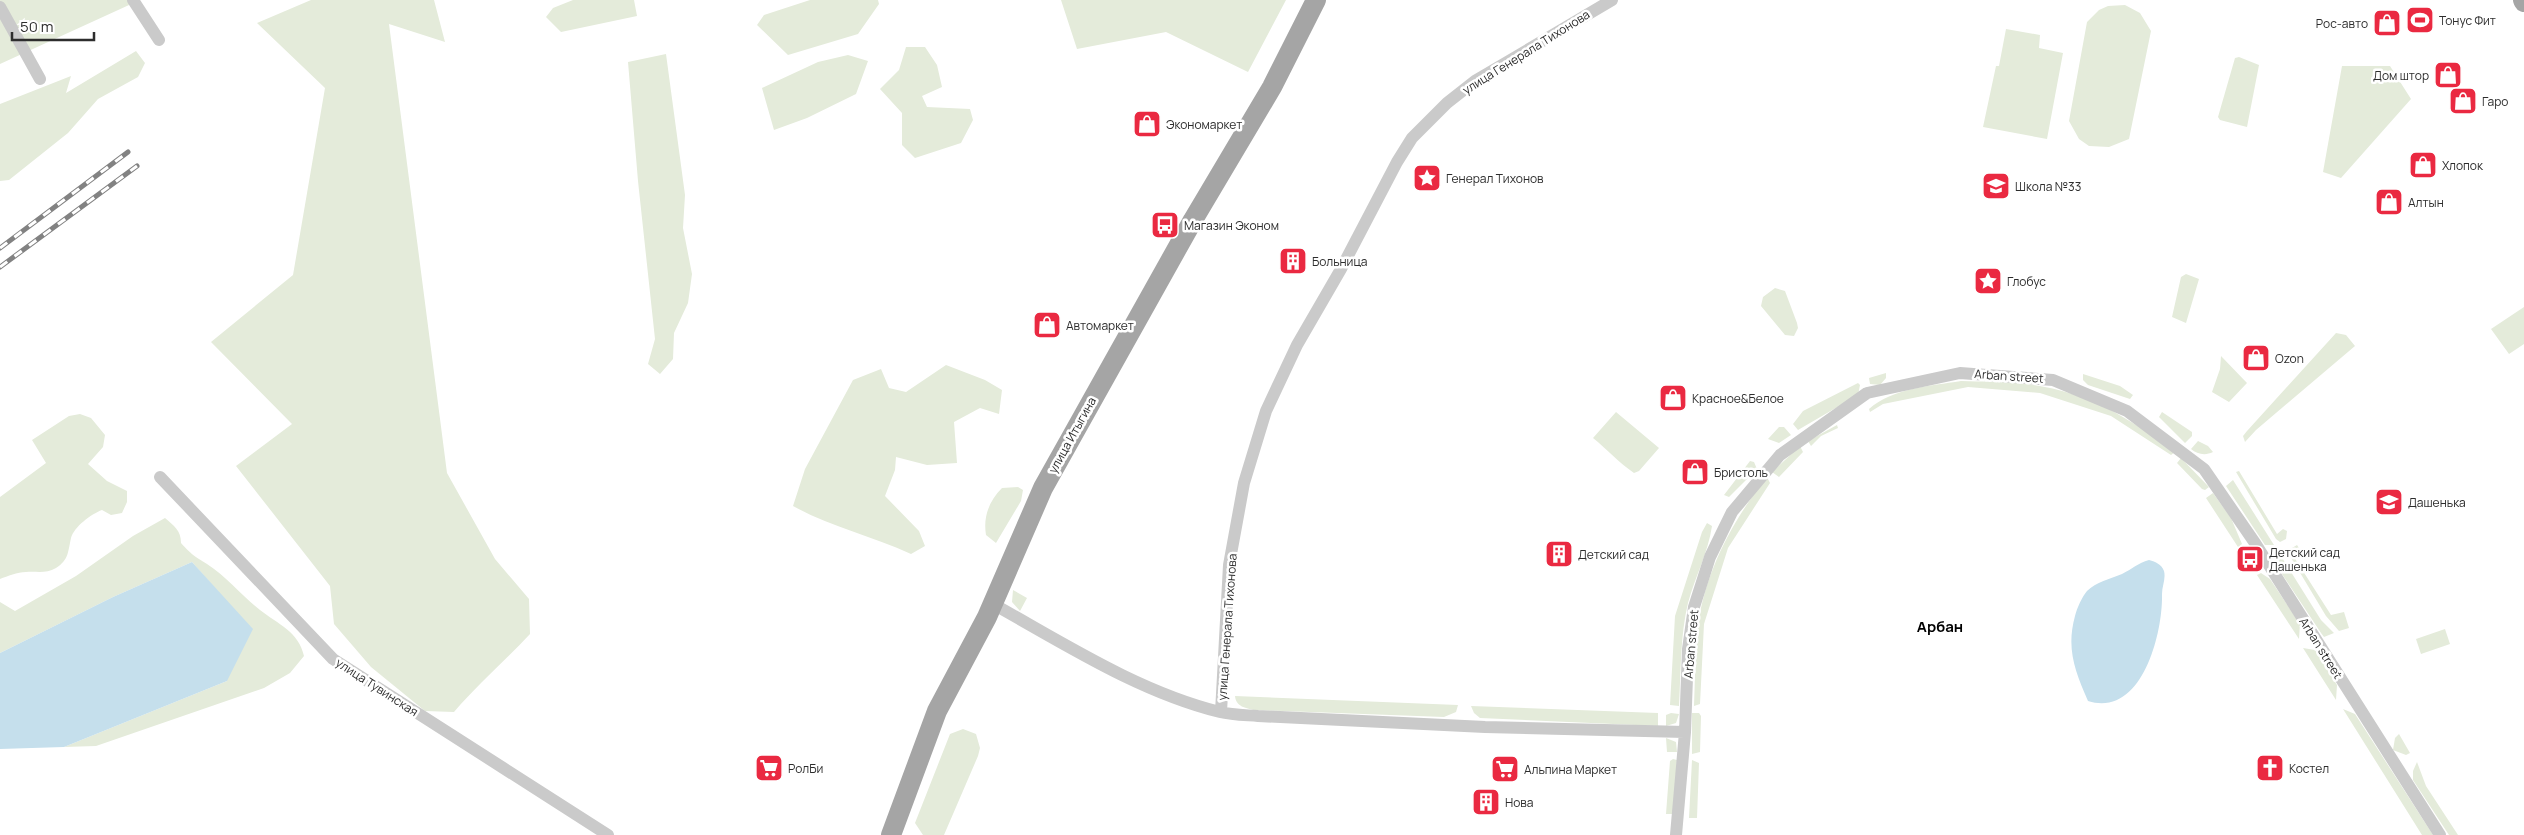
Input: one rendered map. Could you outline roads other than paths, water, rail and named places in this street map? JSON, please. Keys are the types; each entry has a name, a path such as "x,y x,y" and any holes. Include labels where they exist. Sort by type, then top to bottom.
{"main road":[{"name":"улица Итыгина","path":"891,835 937,711 993,604 1043,488 1193,220 1290,54 1316,0"},
{"name":"улица Итыгина","path":"1290,54 1328,0"}],"street":[{"path":"133,0 159,40"},
{"name":"улица Генерала Тихонова","path":"1221,712 1229,565 1244,483 1266,411 1297,346 1397,162 1412,138 1447,103 1475,81 1612,0"},
{"path":"0,7 40,79"},
{"name":"Arban street","path":"1676,835 1685,732 1688,649 1694,607 1710,557 1732,512 1780,455 1867,393 1960,373 2053,380 2127,412 2204,469 2255,543 2440,835"},
{"name":"улица Тувинская","path":"160,477 333,659 608,835"},
{"name":"улица Генерала Тихонова","path":"993,604 1108,667 1176,698 1221,712 1258,716 1470,726 1685,732"}],"water":[{"path":"2149,560 2161,567 2165,577 2158,630 2146,668 2135,685 2122,697 2107,703 2088,701 2073,660 2072,628 2078,606 2087,591 2095,585"},
{"path":"192,562 253,629 227,681 64,747 0,749 0,653 113,597"}],"railway":[{"path":"0,248 128,152"},
{"path":"0,267 137,166"}],"place":[{"name":"Тонус Фит","path":"2420,20"},
{"name":"Рос-авто","path":"2387,23"},
{"name":"Дом штор","path":"2448,75"},
{"name":"Гаро","path":"2463,101"},
{"name":"Экономаркет","path":"1147,124"},
{"name":"Хлопок","path":"2423,165"},
{"name":"Генерал Тихонов","path":"1427,178"},
{"name":"Школа №33","path":"1996,186"},
{"name":"Алтын","path":"2389,202"},
{"name":"Магазин Эконом","path":"1165,225"},
{"name":"Больница","path":"1293,261"},
{"name":"Глобус","path":"1988,281"},
{"name":"Автомаркет","path":"1047,325"},
{"name":"Ozon","path":"2256,358"},
{"name":"Красное&Белое","path":"1673,398"},
{"name":"Бристоль","path":"1695,472"},
{"name":"Дашенька","path":"2389,502"},
{"name":"Детский сад","path":"1559,554"},
{"name":"Детский сад Дашенька","path":"2250,559"},
{"name":"РолБи","path":"769,768"},
{"name":"Костел","path":"2270,768"},
{"name":"Альпина Маркет","path":"1505,769"},
{"name":"Нова","path":"1486,802"}],"district":[{"name":"Арбан","path":"1940,626"}]}
